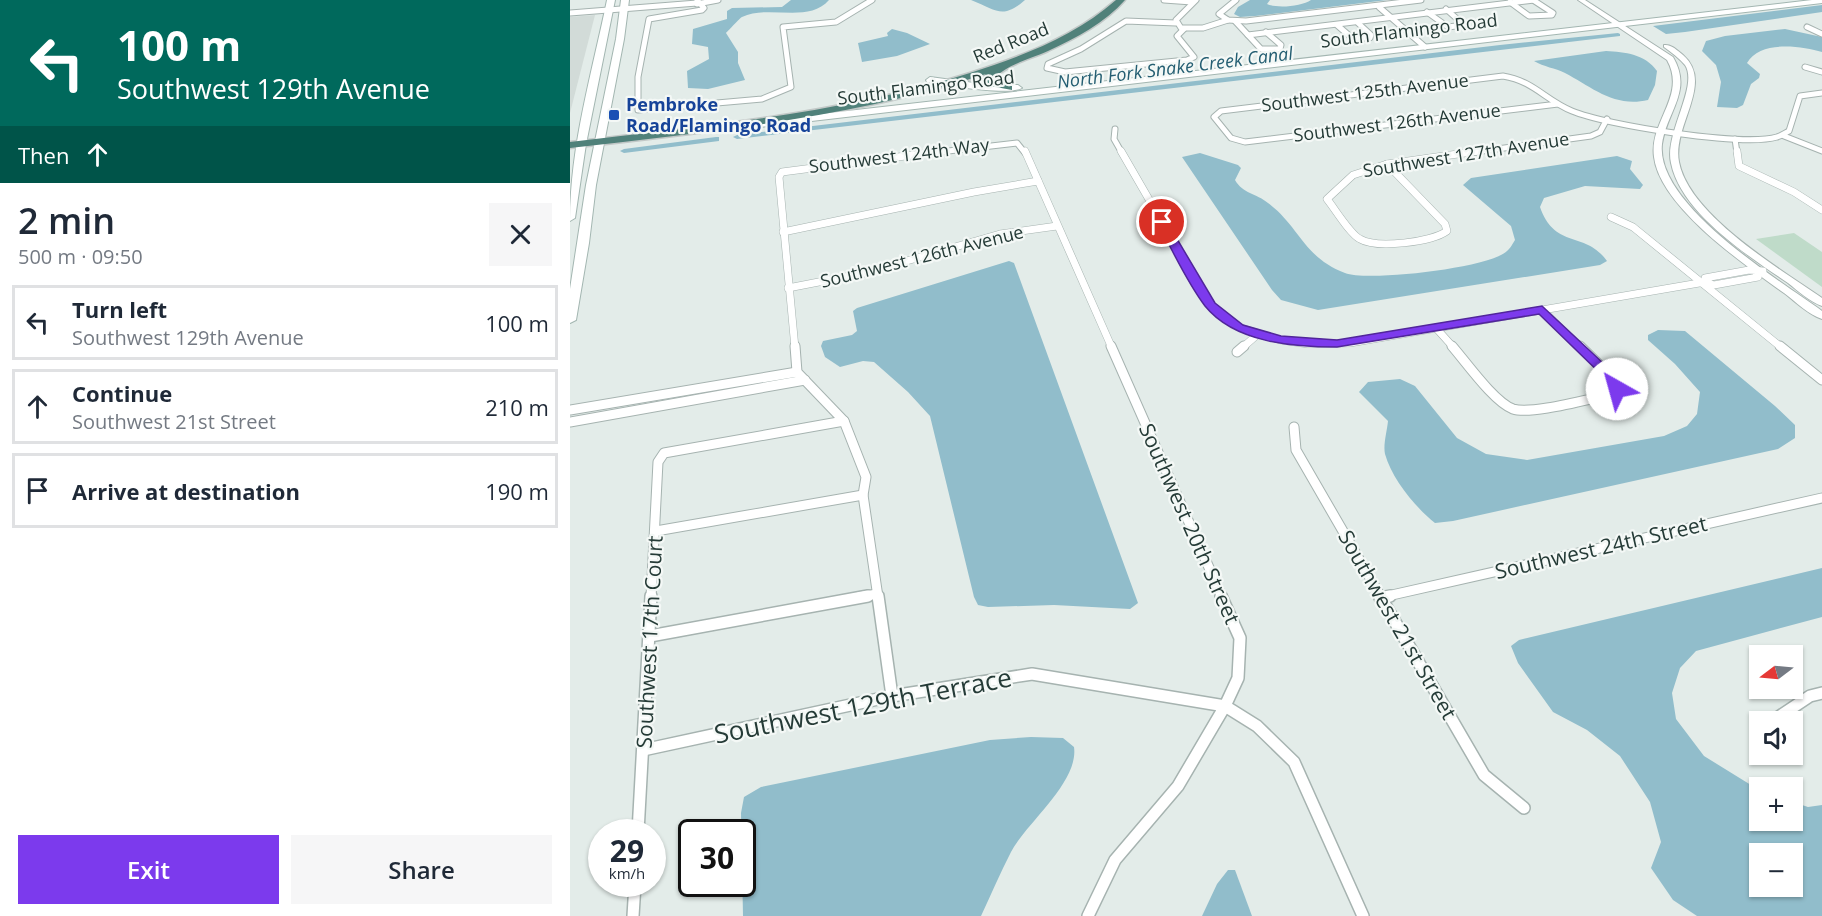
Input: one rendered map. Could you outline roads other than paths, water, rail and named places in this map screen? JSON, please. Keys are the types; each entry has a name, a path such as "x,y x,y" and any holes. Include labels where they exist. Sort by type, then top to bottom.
{"highway":[{"name":"Red Road","path":"676,124 817,106 930,80 1030,46 1068,27 1104,0"},
{"name":"Red Road","path":"726,127 821,113 953,82 1003,65 1067,38 1121,0"},
{"path":"1003,65 985,80 1008,88"},
{"name":"South Flamingo Road","path":"570,136 578,141 676,124"},
{"name":"South Flamingo Road","path":"601,137 726,127"}],"main road":[{"path":"570,218 578,141 611,0"},
{"name":"South Flamingo Road","path":"930,80 1008,88 1132,78 1618,21 1768,0"},
{"name":"South Flamingo Road","path":"726,127 1424,43 1610,18 1630,23 1822,1"},
{"path":"570,320 573,283 620,39 624,4"}],"street":[{"path":"624,4 656,7 718,0"},
{"path":"570,13 609,10 624,4 697,2 705,8 660,15 649,19 638,77 638,110 762,99 791,87 783,27 836,22 872,0"},
{"path":"1164,0 1194,1"},
{"path":"1236,0 1220,12 1261,49 1280,49 1281,45 1266,32"},
{"path":"1184,29 1177,36 1194,57 1187,60 1065,72 1047,68 1048,64 1081,49 1126,21 1176,23 1184,29 1203,28 1231,20 1421,0"},
{"path":"1248,35 1358,23 1446,9 1510,2 1534,0 1553,13 1552,15 1529,16 1510,2"},
{"path":"1581,0 1610,18"},
{"path":"1591,0 1670,58 1678,69 1680,81 1662,127 1658,156 1664,177 1684,208 1759,272 1822,316"},
{"path":"1176,23 1178,16 1194,1"},
{"path":"1379,6 1424,43"},
{"path":"1426,12 1448,27 1464,25 1446,9"},
{"path":"1337,25 1352,38 1370,38 1371,35 1358,23"},
{"path":"1630,23 1667,47 1691,69 1693,82 1676,130 1672,158 1679,178 1699,207 1739,242 1822,303"},
{"path":"1807,27 1822,34"},
{"path":"1805,67 1822,72"},
{"name":"Southwest 125th Avenue","path":"1236,140 1231,138 1214,117 1216,114 1233,109 1503,76 1527,79 1558,104"},
{"path":"1784,136 1790,131 1800,96 1822,93"},
{"path":"1558,104 1574,112 1607,119 1735,139 1784,136 1822,151"},
{"name":"Southwest 126th Avenue","path":"1236,140 1245,142 1558,104"},
{"name":"Southwest 127th Avenue","path":"1387,164 1445,224 1447,231 1439,237 1384,245 1369,242 1359,238 1328,204 1327,199 1355,172 1387,164 1590,136 1600,132 1607,119"},
{"path":"1115,129 1114,139 1210,305 1238,327 1280,340 1325,344 1350,343 1702,282 1705,278 1749,270 1759,272"},
{"path":"1735,139 1739,166 1794,192 1822,210"},
{"name":"Southwest 124th Way","path":"783,232 778,177 782,172 1017,143"},
{"name":"Southwest 20th Street","path":"1017,143 1023,148 1038,181 1240,638 1238,678 1225,706 1178,786 1115,860 1088,916"},
{"path":"892,696 863,495 866,477 844,421 797,372 783,232 845,221 931,198 1038,181"},
{"path":"1611,217 1633,227 1822,380"},
{"name":"Southwest 126th Avenue","path":"788,288 865,273 944,248 1000,234 1057,226"},
{"path":"1436,328 1502,402 1514,409 1527,411 1609,395 1617,389 1615,380 1542,310"},
{"path":"1237,352 1258,334"},
{"path":"570,410 797,372"},
{"path":"570,422 805,381"},
{"name":"Southwest 17th Court","path":"639,819 658,462 664,453 844,421"},
{"name":"Southwest 21st Street","path":"1294,428 1296,450 1484,775 1524,808"},
{"path":"656,531 863,495"},
{"name":"Southwest 24th Street","path":"1380,598 1822,498"},
{"path":"650,636 877,594"},
{"name":"Southwest 129th Terrace","path":"643,750 892,696 1032,674 1225,706"},
{"path":"1788,711 1810,696 1822,693"},
{"path":"1225,706 1257,726 1294,762 1363,916"},
{"path":"633,916 634,897"}],"water":[{"path":"791,0 829,0 810,11 764,12 742,17 726,33 738,52 738,63 745,80 708,89 688,88 687,71 709,59 708,47 692,44 693,29 727,19 727,11 732,8 782,7"},
{"path":"971,0 1025,0 1011,10 999,11"},
{"path":"1250,0 1270,0 1267,4 1283,7 1311,0 1387,0 1255,16 1240,17 1234,14 1238,7"},
{"path":"1822,5 1822,12 1685,32 1666,34 1653,26"},
{"path":"892,29 930,44 897,56 862,62 858,43 888,36 887,33"},
{"path":"1785,29 1822,37 1822,52 1792,47 1761,51 1747,63 1760,74 1759,78 1751,84 1743,105 1737,108 1717,107 1721,82 1716,65 1702,51 1706,41 1725,36"},
{"path":"1606,51 1641,57 1652,65 1657,71 1655,85 1648,100 1636,102 1614,99 1565,73 1534,61"},
{"path":"1200,153 1238,165 1241,168 1235,180 1238,185 1279,212 1320,259 1345,273 1358,275 1378,276 1454,268 1496,257 1508,250 1515,240 1511,226 1463,185 1471,178 1617,156 1632,161 1630,169 1643,185 1640,189 1585,186 1544,198 1540,207 1546,220 1562,235 1598,252 1607,261 1600,265 1318,310 1281,300 1272,290 1182,157"},
{"path":"1009,261 1014,263 1138,603 1130,609 1054,605 988,607 978,605 974,597 930,416 908,392 874,362 863,361 840,367 825,357 821,346 823,341 852,335 857,331 853,311 857,308"},
{"path":"1658,330 1685,331 1795,425 1795,438 1778,449 1453,521 1435,523 1412,501 1393,473 1385,454 1388,421 1359,392 1368,382 1400,379 1415,386 1457,438 1486,454 1527,460 1664,436 1687,426 1697,414 1700,392 1675,364 1648,340 1648,335"},
{"path":"1822,568 1822,617 1696,651 1680,668 1672,693 1676,719 1704,756 1749,784 1749,831 1803,831 1803,805 1822,805 1822,916 1697,916 1673,900 1651,868 1661,842 1650,802 1620,756 1587,730 1553,712 1518,663 1511,646 1519,640"},
{"path":"1031,737 1063,738 1074,747 1069,774 1011,852 981,916 743,916 743,897 756,897 756,819 741,819 744,797 761,787 990,740"},
{"path":"1228,870 1235,870 1252,916 1202,916 1217,884"}],"waterway":[{"name":"North Fork Snake Creek Canal","path":"737,137 1618,35"},
{"name":"North Fork Snake Creek Canal","path":"624,151 716,139"}],"place":[{"name":"Pembroke Road/Flamingo Road","path":"614,115"}]}
